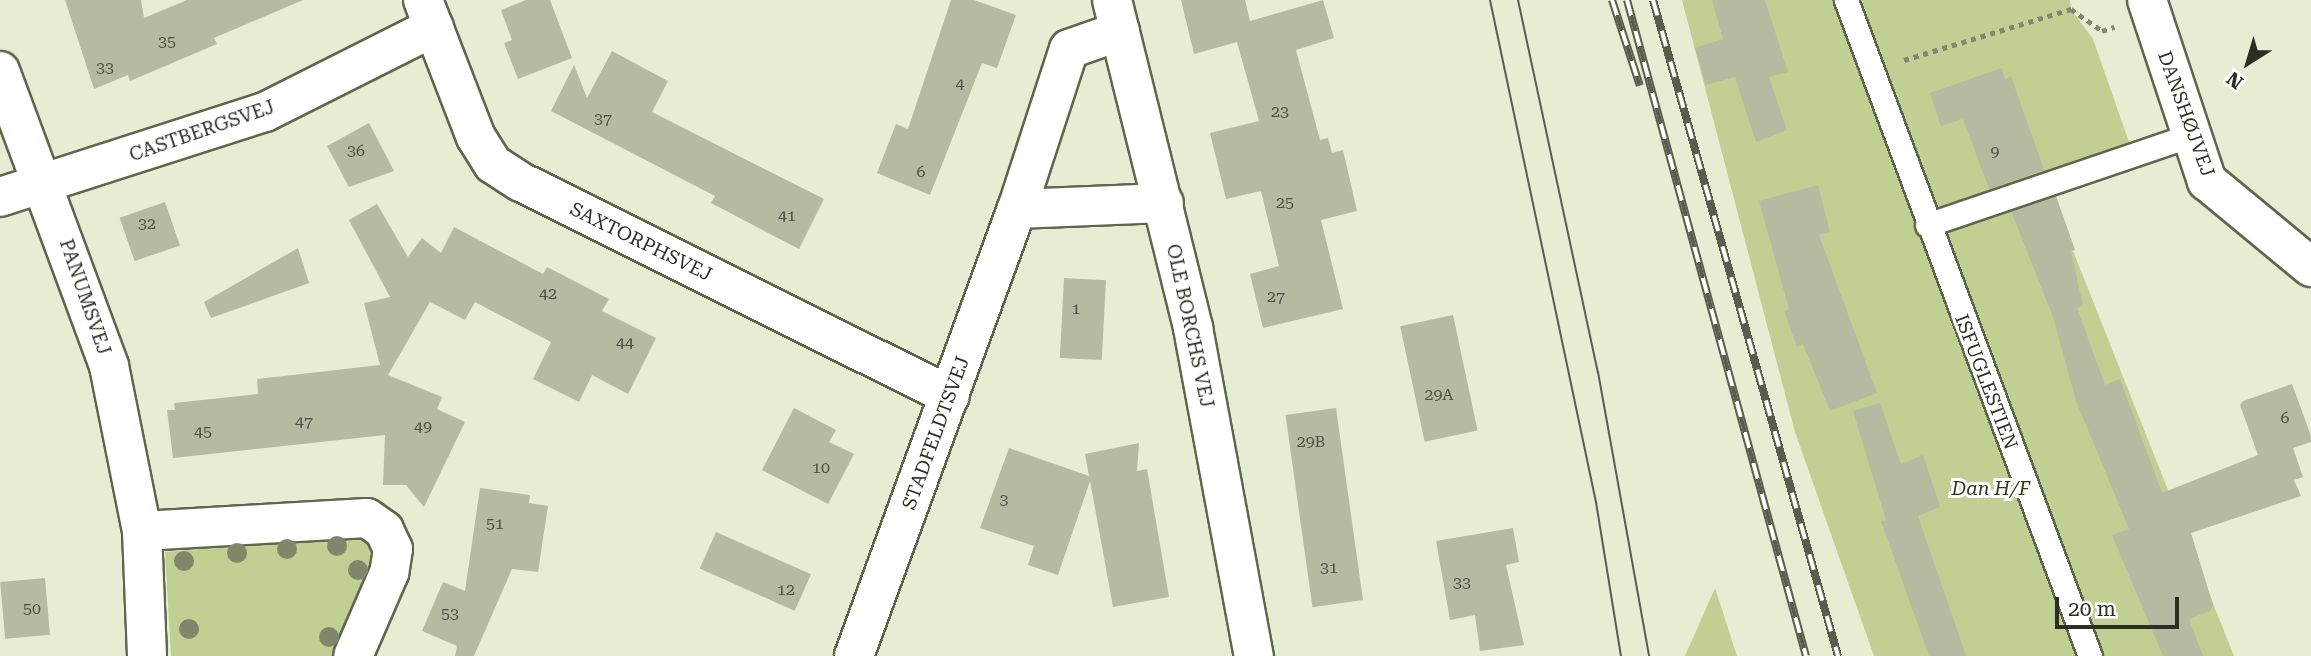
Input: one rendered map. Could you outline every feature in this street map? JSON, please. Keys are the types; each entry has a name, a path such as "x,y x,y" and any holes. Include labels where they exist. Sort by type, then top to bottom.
{"street":[{"name":"DANSHØJVEJ","path":"2147,0 2207,181 2311,267"},
{"name":"CASTBERGSVEJ","path":"0,197 265,113 429,14"},
{"name":"SAXTORPHSVEJ","path":"429,14 476,137 493,164 521,182 950,396"},
{"name":"STADFELDTSVEJ","path":"854,656 1017,209 1069,48 1116,15"},
{"name":"OLE BORCHS VEJ","path":"1116,15 1195,339 1254,656"},
{"name":"PANUMSVEJ","path":"0,71 45,183 109,366 142,531 147,656"},
{"path":"1017,209 1164,203"},
{"path":"142,531 367,519 384,530 393,549 389,573 353,656"}],"lane":[{"name":"ISFUGLESTIEN","path":"1846,0 1927,225 2090,656"},
{"path":"1927,225 2191,135"}],"path":[{"path":"1872,70 2071,9"}],"green space":[{"name":"Dan H/F","path":"1682,0 2070,0 2071,9 2093,39 2129,142 2042,173 2234,656 1874,656 1795,432"},
{"path":"357,535 369,543 371,570 334,656 171,656 165,552"},
{"path":"1715,588 1737,656 1685,656"}],"building":[{"path":"65,0 141,0 144,18 187,0 303,0 214,38 217,44 130,81 128,75 94,89"},
{"path":"526,0 550,0 572,58 518,79 504,43 512,40 501,10"},
{"path":"951,0 974,0 1016,15 997,68 982,63 930,195 877,173 896,124 908,129"},
{"path":"1181,0 1245,0 1250,21 1323,0 1334,38 1296,50 1320,140 1328,138 1332,153 1343,150 1357,211 1321,220 1343,309 1263,328 1250,274 1279,266 1261,191 1226,199 1210,133 1259,121 1237,42 1194,54"},
{"path":"1712,0 1765,0 1788,72 1769,77 1787,130 1756,142 1735,77 1706,85 1695,48 1723,39"},
{"path":"612,51 668,81 652,112 824,199 799,249 711,203 715,196 551,111 574,65 587,98"},
{"path":"2002,68 2005,79 2011,76 2044,170 1989,189 1963,119 1941,126 1930,93"},
{"path":"369,123 394,171 349,187 327,146"},
{"path":"1818,185 1830,232 1819,235 1877,393 1830,411 1803,344 1797,347 1784,311 1789,309 1759,201"},
{"path":"2056,196 2075,250 2071,251 2083,306 2077,308 2105,385 2120,379 2162,493 2258,455 2240,405 2243,401 2292,384 2311,436 2311,442 2293,448 2303,477 2294,480 2301,496 2191,533 2213,605 2210,611 2189,619 2203,656 2163,656 2112,535 2129,529 2076,401 2053,317 2011,211"},
{"path":"165,202 180,245 135,261 120,218"},
{"path":"377,204 408,257 422,238 441,253 454,227 543,274 547,267 609,299 602,311 656,338 628,394 592,375 579,402 533,379 551,342 475,302 465,320 430,302 388,375 442,397 437,409 465,422 424,507 406,485 383,485 385,435 173,458 167,410 175,410 174,403 258,394 257,379 380,365 364,303 390,297 349,220"},
{"path":"298,248 309,283 211,318 204,302"},
{"path":"1064,278 1106,280 1102,360 1060,358"},
{"path":"1453,315 1478,430 1425,442 1400,326"},
{"path":"1880,403 1901,464 1923,455 1940,507 1918,516 1966,656 1929,656 1881,521 1886,520 1853,411"},
{"path":"794,408 836,430 829,442 854,454 828,504 762,470"},
{"path":"1336,408 1363,600 1312,607 1285,415"},
{"path":"1139,443 1137,471 1147,469 1169,597 1113,607 1090,481 1058,575 1028,565 1034,546 980,528 1009,448 1089,476 1085,454"},
{"path":"480,488 530,495 529,503 548,506 538,572 512,569 474,656 455,656 457,646 422,631 443,582 465,591"},
{"path":"1513,528 1519,562 1506,565 1524,645 1480,651 1475,615 1450,620 1436,541"},
{"path":"716,532 811,574 795,611 700,569"},
{"path":"45,578 50,635 5,639 0,582"}],"tram line":[{"path":"1490,0 1596,502 1621,656"},
{"path":"1518,0 1598,372 1649,656"}],"railway":[{"path":"1612,0 1640,86"},
{"path":"1627,0 1806,656"},
{"path":"1653,0 1838,656"}]}
